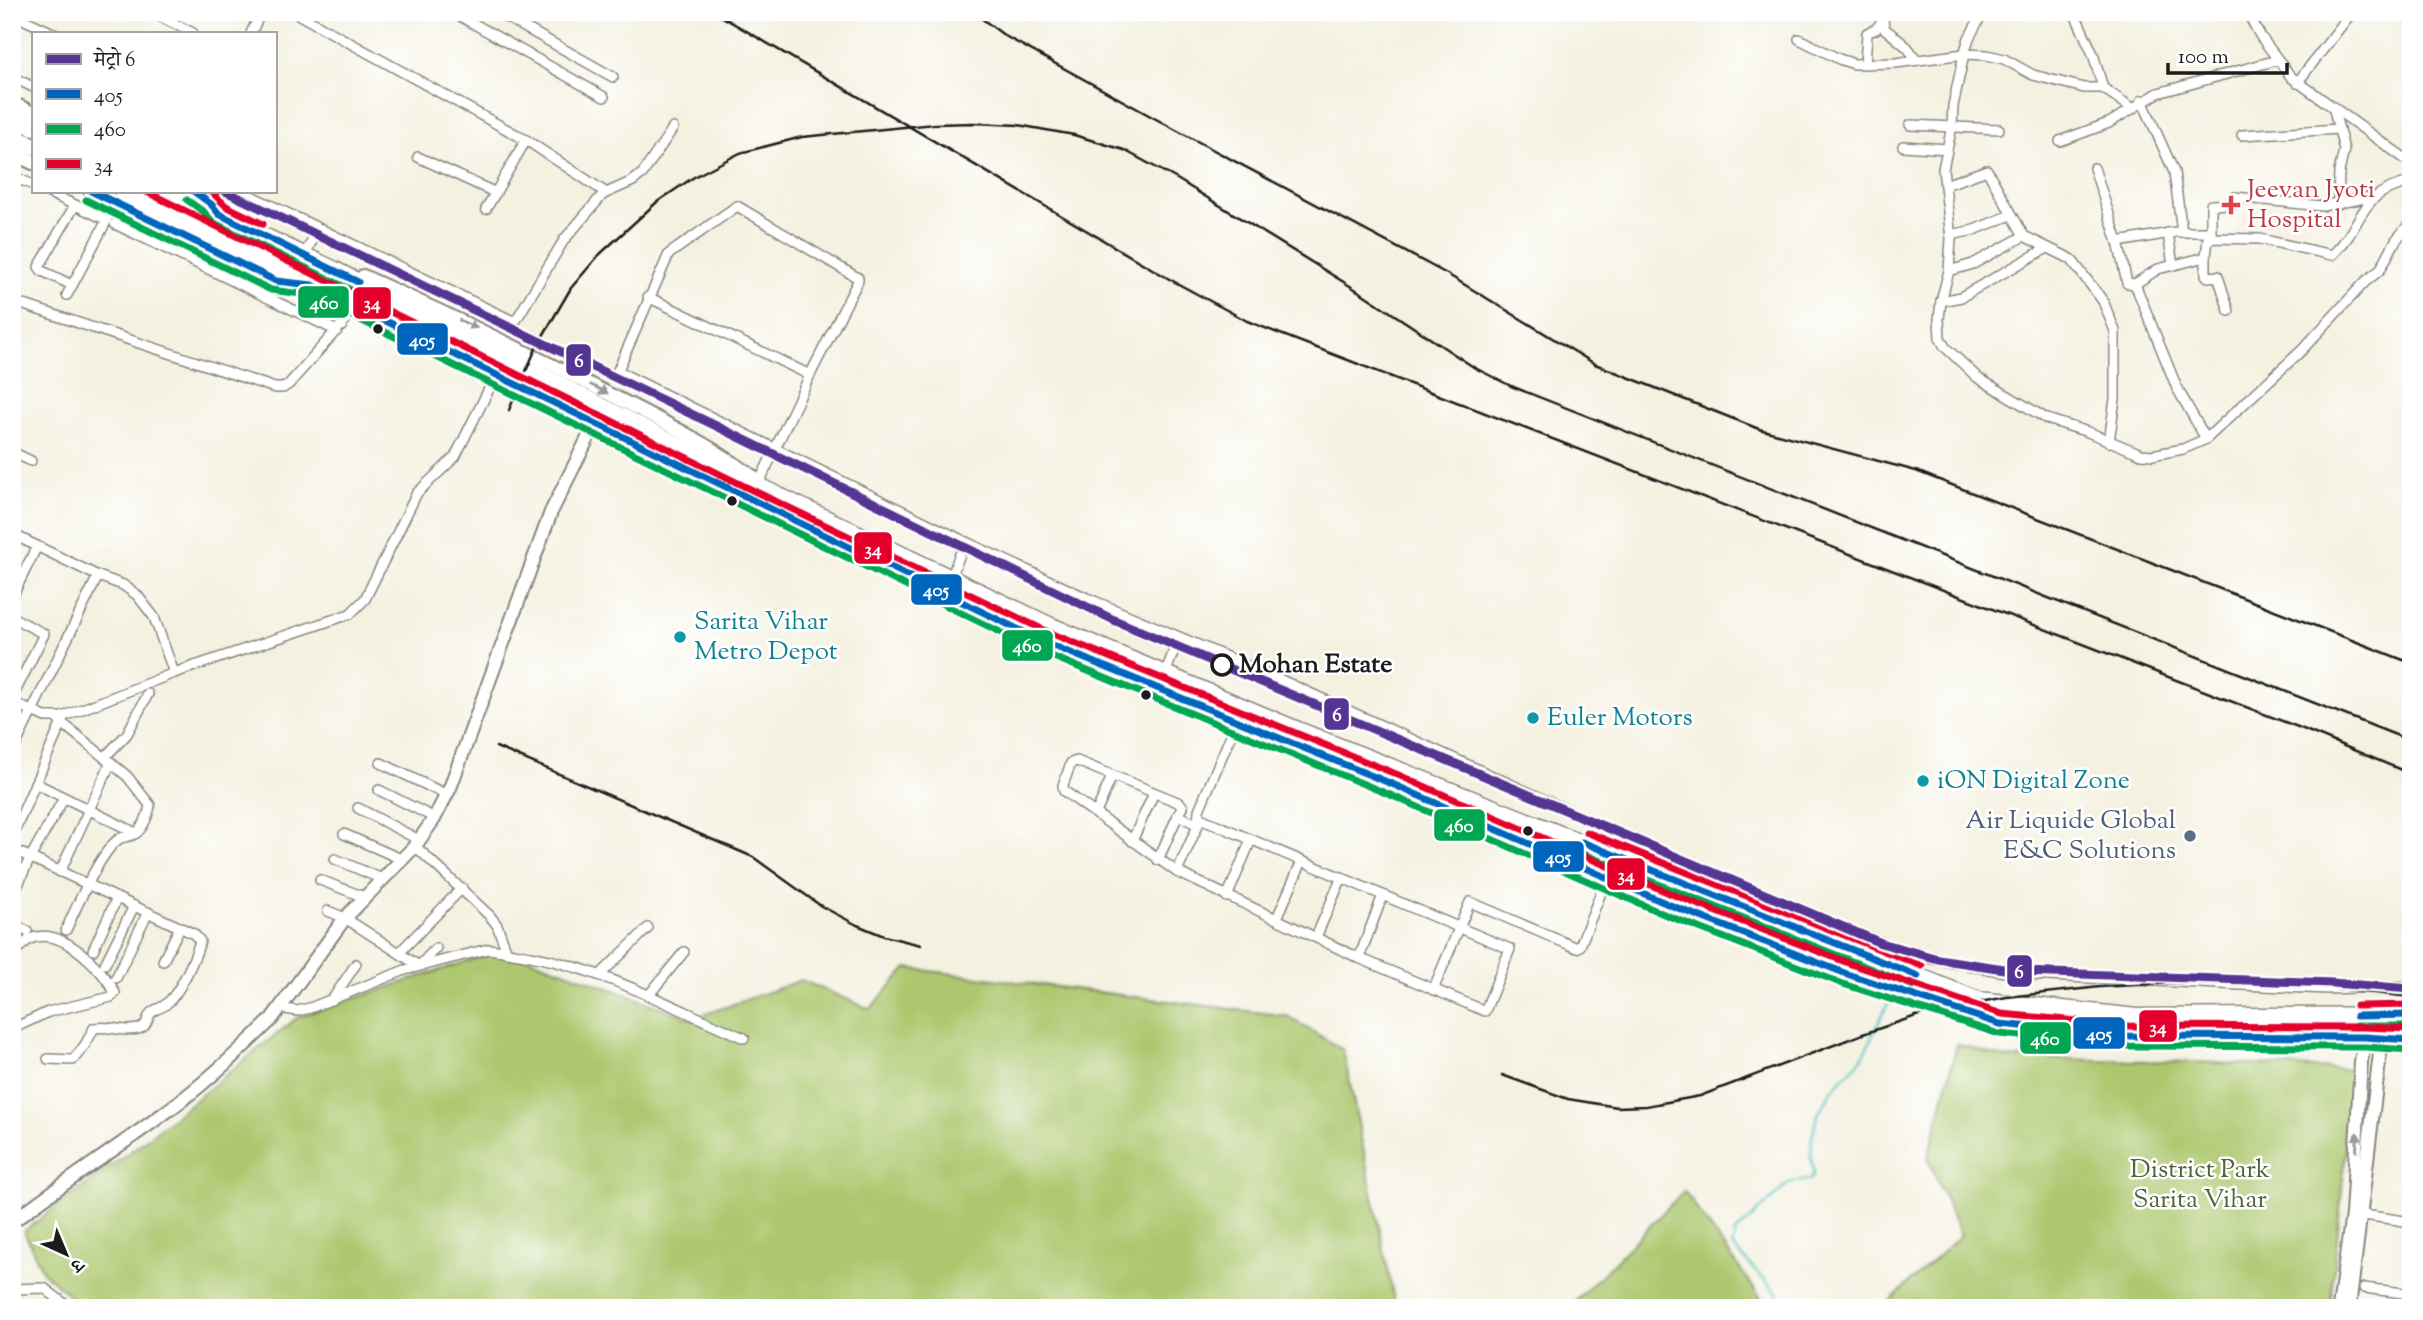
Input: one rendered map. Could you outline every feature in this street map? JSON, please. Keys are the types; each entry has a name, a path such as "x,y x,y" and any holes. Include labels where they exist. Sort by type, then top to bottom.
{"highway":[{"path":"12,117 32,127"},
{"path":"12,136 32,146"},
{"path":"124,192 1044,642 1847,974 2000,1024 2129,1036 2382,1037 2411,1040"},
{"path":"172,192 335,270 604,409 759,483 778,495 1049,625 1298,730 1978,1000 2137,1017 2411,1015"}],"main road":[{"path":"12,104 32,114"},
{"path":"12,152 32,162"},
{"path":"93,192 276,281 312,285"},
{"path":"196,192 219,214"}],"street":[{"path":"151,12 191,32"},
{"path":"251,32 261,12"},
{"path":"294,12 526,140 603,188 604,194"},
{"path":"453,12 604,97"},
{"path":"498,12 613,77"},
{"path":"1983,12 1964,54 1942,174 1951,235 1949,271 1938,323 1941,343 1978,378 2047,419 2152,456 2183,449 2206,439 2264,386 2365,282 2380,270 2396,240 2411,222"},
{"path":"2074,12 2103,88"},
{"path":"2248,12 2255,28 2277,60 2297,83 2411,163"},
{"path":"2297,83 2352,12"},
{"path":"12,13 51,32"},
{"path":"1883,15 1884,28 1907,47 1917,60"},
{"path":"1865,64 1867,33 1876,29 1883,15"},
{"path":"1799,39 1847,62 1865,64 1964,54 1999,58 2033,75 2084,88 2103,88 2132,107"},
{"path":"2060,141 2109,123 2142,100 2158,93 2277,60"},
{"path":"12,77 32,87"},
{"path":"2142,100 2174,172 2182,232"},
{"path":"2334,109 2344,150 2339,172 2338,204"},
{"path":"1910,125 1999,130"},
{"path":"243,192 515,323 564,240 604,194 633,181 643,173 673,128"},
{"path":"2242,135 2339,129"},
{"path":"486,209 526,140"},
{"path":"1903,146 1947,149"},
{"path":"418,157 496,192"},
{"path":"2094,168 2118,242 2127,283 2135,284 2156,270 2206,257"},
{"path":"1945,185 1986,170 2024,236 2078,265 2099,294 2114,324 2116,376 2109,442"},
{"path":"12,176 32,185"},
{"path":"2229,311 2218,276 2206,275 2212,204 2233,204 2235,197 2322,206 2373,197 2400,184 2411,182"},
{"path":"47,192 107,220 67,295"},
{"path":"2118,242 2182,232 2260,239 2332,255 2352,231 2373,197"},
{"path":"72,285 39,267 75,205"},
{"path":"759,483 776,449 810,375 858,278 741,207 733,208 673,249 648,297 618,367 619,372 776,449 966,542 1087,598 1281,680 1726,882 1922,957 2022,975 2328,989 2411,986"},
{"path":"1951,235 1974,230 2011,215"},
{"path":"116,224 340,328"},
{"path":"304,256 319,229"},
{"path":"2168,233 2173,265"},
{"path":"1949,271 1973,264 2024,236"},
{"path":"1941,301 1961,297 2047,248"},
{"path":"2135,284 2177,388 2206,439"},
{"path":"648,297 810,375"},
{"path":"338,298 332,313 340,320 340,328"},
{"path":"12,301 275,388 283,388 289,384 357,307"},
{"path":"12,837 59,720 174,673 357,609 365,599 414,497 455,457 496,375"},
{"path":"12,1222 60,1185 177,1104 257,1034 345,918 417,843 447,795 551,512 595,424"},
{"path":"12,452 32,461"},
{"path":"12,534 98,576 123,585 137,595 150,610 174,673"},
{"path":"12,597 37,546"},
{"path":"951,578 960,554"},
{"path":"12,752 34,712 98,576"},
{"path":"12,617 44,634 12,700 45,717 59,720 108,759 135,785 150,805 136,833 116,841 87,884 66,930"},
{"path":"1165,674 1180,637"},
{"path":"60,872 89,810 108,759 127,734 148,694"},
{"path":"1177,872 1198,821 1199,810 1237,722"},
{"path":"1158,860 1182,804 1077,761 1071,763 1063,788 1132,841 1158,860 1177,872 1359,958 1485,1011 1510,949 1251,840 1178,815"},
{"path":"381,762 447,795"},
{"path":"1096,813 1112,776"},
{"path":"35,783 136,833"},
{"path":"379,790 435,818"},
{"path":"1132,841 1154,793"},
{"path":"12,898 30,858 64,797"},
{"path":"358,808 417,843 497,925 507,952"},
{"path":"344,834 401,859"},
{"path":"1227,897 1251,840"},
{"path":"12,849 198,937 199,945 172,997 166,1005 153,1011 143,1027 137,1030 94,1028 73,1060 48,1059"},
{"path":"335,859 382,879"},
{"path":"1277,918 1302,861"},
{"path":"1316,937 1342,877"},
{"path":"1433,990 1471,902 1577,948 1607,877"},
{"path":"320,880 364,897"},
{"path":"398,953 462,888"},
{"path":"1359,958 1383,895"},
{"path":"93,950 117,898"},
{"path":"105,964 134,906"},
{"path":"328,911 345,918 419,966"},
{"path":"116,978 148,912"},
{"path":"12,924 27,931"},
{"path":"163,961 180,927"},
{"path":"600,975 648,928"},
{"path":"12,953 39,937 47,937 72,946 89,960 115,993 111,998 48,1012 12,1029"},
{"path":"419,966 436,948"},
{"path":"279,1008 297,1011 419,966 488,949 554,961 600,975 744,1038"},
{"path":"648,996 684,952"},
{"path":"332,1000 356,964"},
{"path":"2349,1308 2356,1214 2361,1062 2365,1037"},
{"path":"2339,1308 2382,1037"},
{"path":"2356,1214 2411,1222"},
{"path":"12,1289 44,1288 70,1308"},
{"path":"2364,1288 2411,1294"}],"green space":[{"path":"504,949 692,1019 801,980 870,1009 907,968 1287,1016 1343,1050 1395,1304 1449,1308 84,1308 43,1273 24,1231 139,1145 298,1017"},
{"name":"District Park Sarita Vihar","path":"1957,1044 2005,1058 2196,1062 2354,1070 2330,1308 1882,1308 1961,1235 1928,1159"},
{"path":"1684,1191 1768,1308 1569,1308"}],"waterway":[{"path":"1791,1308 1732,1246 1735,1233 1789,1183 1811,1179 1814,1172 1811,1157 1812,1137 1818,1114 1833,1089 1862,1058 1888,1003"}],"railway":[{"path":"714,12 1171,280 1247,321 2303,729 2411,774"},
{"path":"973,12 1005,36 1447,274 1595,364 1759,429 1916,471 2411,663"},
{"path":"509,410 537,346 571,288 599,255 657,202 694,177 740,153 802,137 935,124 1018,125 1074,135 1124,150 1177,179 1363,294 1475,368 1511,386 2411,741"},
{"path":"496,747 753,857 821,906 857,925 884,936 921,945"},
{"path":"1502,1075 1568,1099 1617,1107 1646,1106 1700,1096 1931,1011 2007,997 2100,987 2173,983 2328,988 2411,997"}],"metro line":[{"name":"6","path":"227,192 1114,620 1881,943 1938,959 2024,972 2332,983 2411,989"}],"transit line":[{"name":"405","path":"93,192 276,281 312,285 1044,642 1392,784 1670,905 1847,974 2000,1024 2128,1036 2365,1037 2411,1040"},
{"name":"34","path":"147,192 748,488 1048,632 1396,774 1674,895 1851,964 2002,1014 2129,1026 2411,1029"},
{"name":"405","path":"194,192 211,204 219,214 358,282"},
{"name":"34","path":"212,192 226,206 263,224"},
{"name":"460","path":"86,200 271,290 309,295 1039,651 1388,794 1666,915 1843,984 1999,1034 2128,1046 2365,1047 2410,1050"},
{"name":"460","path":"187,200 214,223 353,291"},
{"name":"34","path":"1586,832 1922,966"},
{"name":"405","path":"1582,842 1918,976"},
{"name":"460","path":"1578,852 1914,986"},
{"name":"34","path":"2356,1006 2411,1005"},
{"name":"405","path":"2356,1016 2411,1015"},
{"name":"460","path":"2356,1026 2411,1026"}],"place":[{"name":"Jeevan Jyoti Hospital","path":"2231,205"},
{"name":"Sarita Vihar Metro Depot","path":"680,637"},
{"name":"Mohan Estate","path":"1222,665"},
{"name":"Euler Motors","path":"1533,718"},
{"name":"iON Digital Zone","path":"1923,781"},
{"name":"Air Liquide Global E&C Solutions","path":"2190,836"}]}
